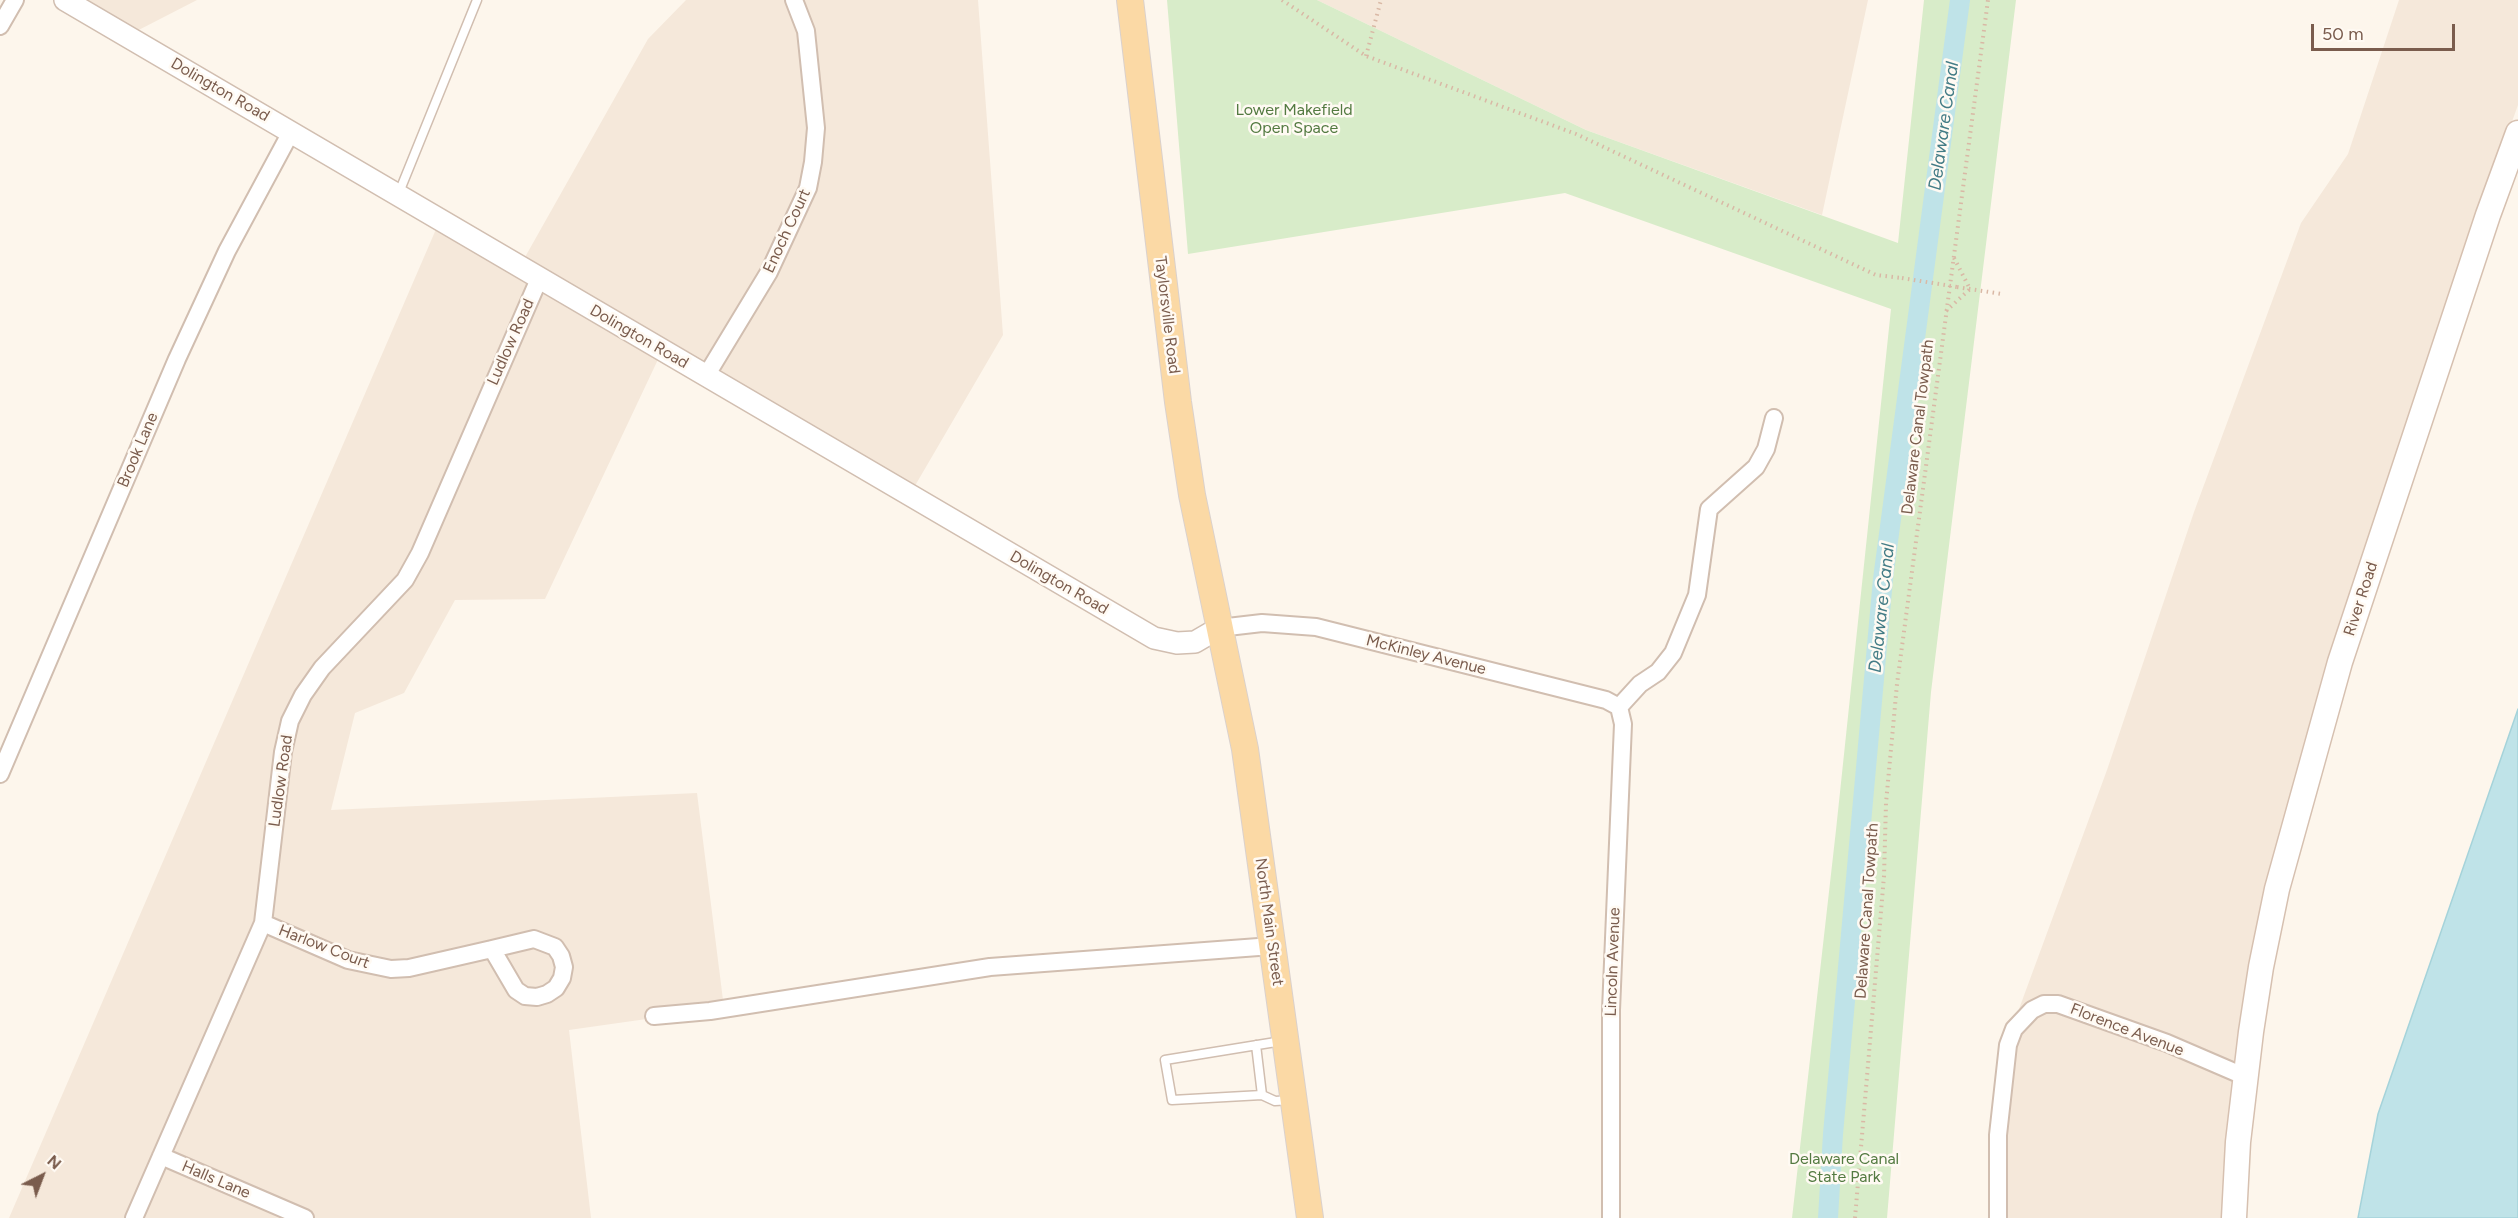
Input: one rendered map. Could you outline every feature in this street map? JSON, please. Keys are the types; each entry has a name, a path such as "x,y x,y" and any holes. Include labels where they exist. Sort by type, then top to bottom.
{"main road":[{"name":"Taylorsville Road","path":"1130,0 1178,402 1192,495 1219,627"},
{"name":"River Road","path":"2234,1218 2238,1142 2246,1077 2261,967 2277,888 2340,662 2518,134"},
{"name":"North Main Street","path":"1219,627 1245,749 1310,1218"}],"street":[{"path":"0,26 15,0"},
{"name":"Dolington Road","path":"65,0 1154,638 1177,643 1195,642 1219,627"},
{"name":"Enoch Court","path":"706,376 769,272 808,188 816,128 806,31 794,0"},
{"name":"Brook Lane","path":"0,774 177,360 227,251 291,132"},
{"name":"Ludlow Road","path":"134,1218 263,923 283,752 290,721 303,695 322,668 405,580 420,553 539,279"},
{"path":"1622,703 1658,672 1673,653 1697,595 1709,509 1756,467 1766,449 1774,417"},
{"name":"McKinley Avenue","path":"1219,627 1263,623 1316,627 1622,703"},
{"name":"Lincoln Avenue","path":"1611,1218 1611,1010 1622,703"},
{"name":"Harlow Court","path":"263,923 348,960 391,969 409,969 492,949"},
{"path":"654,1016 710,1011 990,967 1272,946"},
{"name":"Florence Avenue","path":"1998,1218 1998,1135 2008,1044 2023,1017 2044,1004 2058,1004 2167,1043 2246,1077"},
{"name":"Halls Lane","path":"161,1156 304,1218"}],"lane":[{"path":"398,195 477,0"},
{"path":"1285,1041 1165,1060 1172,1100 1263,1095 1275,1101 1293,1100"},
{"path":"1256,1045 1263,1095"}],"path":[{"path":"1282,0 1366,56 1576,134 1876,275 2002,294"},
{"path":"1366,56 1381,0"},
{"name":"Delaware Canal Towpath","path":"1855,1218 1884,876 1886,803 1897,684 1988,0"},
{"path":"1953,255 1970,289"},
{"path":"1945,312 1970,289"}],"shaded area":[{"path":"65,0 197,0 127,36"},
{"path":"686,0 978,0 1003,335 909,496 662,351 545,599 455,600 404,693 355,713 331,810 697,793 724,1008 569,1030 591,1218 9,1218 440,220 520,266 648,39"},
{"path":"1317,0 1868,0 1822,215 1586,130"},
{"path":"2399,0 2518,0 2518,105 2443,312 2266,886 2248,967 2227,1218 2008,1218 2008,1114 2019,1009 2107,770 2194,512 2301,223 2348,154"}],"green space":[{"path":"1167,0 1317,0 1586,130 1898,243 1924,0 2016,0 1931,692 1887,1218 1792,1218 1891,309 1565,193 1188,254"}],"water":[{"path":"2518,709 2518,1218 2358,1218 2378,1114"}],"waterway":[{"name":"Delaware Canal","path":"1828,1218 1833,1134 1883,579 1960,0"}],"park label":[{"name":"Lower Makefield Open Space","path":"1294,119"},
{"name":"Delaware Canal State Park","path":"1844,1168"}]}
